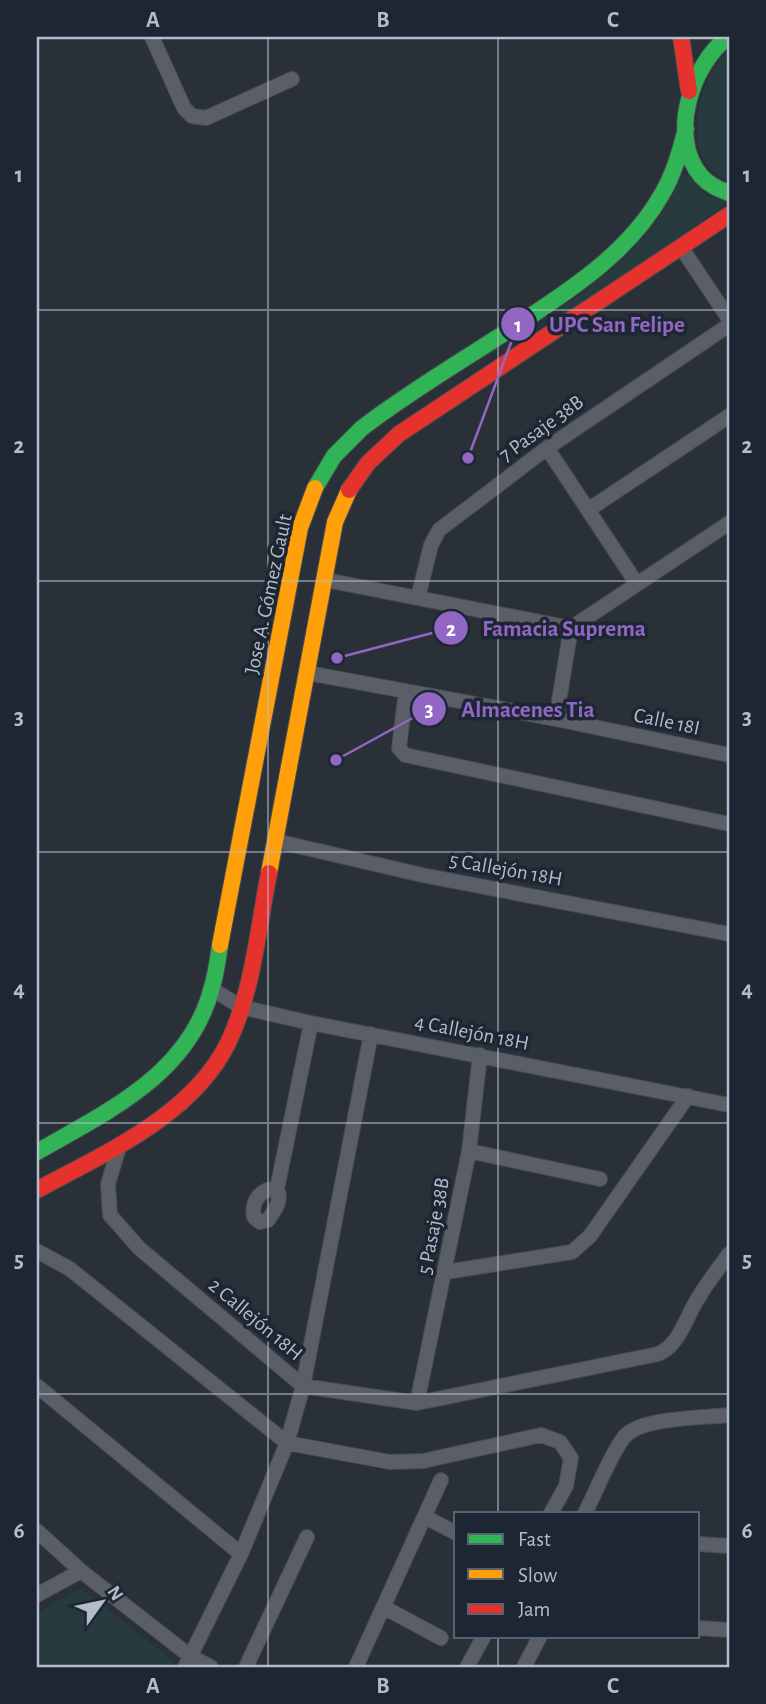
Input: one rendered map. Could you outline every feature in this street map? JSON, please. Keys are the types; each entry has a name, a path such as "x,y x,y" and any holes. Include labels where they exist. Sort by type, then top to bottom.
{"main road":[{"path":"681,37 689,93 686,129 688,146 698,171 715,188 729,193"},
{"path":"689,93 707,57 728,37"},
{"name":"Jose A. Gómez Gault","path":"37,1152 134,1095 160,1075 193,1034 212,989 300,528 320,476 335,454 373,419 540,311 592,274 628,243 655,208 676,170 686,129"},
{"path":"37,1190 153,1124 204,1079 223,1052 250,972 335,522 343,498 355,476 372,456 399,434 729,215"}],"street":[{"path":"152,37 184,108 192,116 206,118 292,79"},
{"path":"681,247 729,319"},
{"name":"7 Pasaje 38B","path":"418,598 431,545 439,530 547,448 729,325"},
{"path":"588,510 729,416"},
{"path":"547,448 637,584"},
{"path":"326,580 571,628 729,523"},
{"path":"556,719 571,628"},
{"name":"Calle 18I","path":"308,673 556,719 729,755"},
{"path":"406,691 399,748 405,755 729,824"},
{"name":"5 Callejón 18H","path":"276,841 422,875 729,934"},
{"name":"4 Callejón 18H","path":"212,989 240,1007 311,1023 729,1105"},
{"path":"277,1189 311,1023"},
{"path":"188,1662 241,1555 287,1443 303,1386 371,1034"},
{"name":"5 Pasaje 38B","path":"416,1403 446,1272 469,1151 480,1055"},
{"path":"446,1272 572,1252 590,1236 688,1096"},
{"name":"2 Callejón 18H","path":"120,1144 108,1184 110,1215 139,1248 303,1386 416,1403 658,1353 669,1348 675,1340 697,1300 729,1254"},
{"path":"469,1151 600,1179"},
{"path":"41,1258 70,1269 287,1443 390,1462 424,1461 541,1435 560,1442 571,1458 566,1486 552,1512"},
{"path":"37,1386 241,1555"},
{"path":"586,1512 623,1437 635,1428 729,1415"},
{"path":"356,1667 441,1480"},
{"path":"425,1517 454,1532"},
{"path":"37,1531 188,1662 211,1667"},
{"path":"246,1667 307,1537"},
{"path":"700,1544 729,1546"},
{"path":"37,1595 81,1571"},
{"path":"385,1608 441,1638"},
{"path":"700,1628 729,1630"},
{"path":"467,1667 483,1638"},
{"path":"524,1667 539,1638"}],"green space":[{"path":"729,50 729,180 712,171 702,157 697,139 697,119 708,79"},
{"path":"687,174 705,194 724,202 725,205 565,317 560,308 616,266 632,250 659,217 682,175"},
{"path":"81,1588 173,1661 169,1667 37,1667 37,1613"}],"traffic: fast":[{"path":"728,37 715,49 694,83 685,122 686,142 691,160 707,182 729,193"},
{"path":"315,488 334,456 362,428 565,293 619,249 635,232 662,194 686,129"},
{"path":"37,1152 118,1105 166,1067 185,1044 201,1017 213,982 220,945"}],"traffic: slow":[{"path":"220,945 300,528 315,488"},
{"path":"269,873 335,522 349,490"}],"traffic: jam":[{"path":"681,37 689,91"},
{"path":"349,490 368,463 399,434 729,215"},
{"path":"37,1190 144,1130 193,1092 212,1069 228,1043 243,1002 254,960 269,873"}],"place":[{"name":"UPC San Felipe","path":"468,458"},
{"name":"Famacia Suprema","path":"337,658"},
{"name":"Almacenes Tia","path":"336,760"}]}
